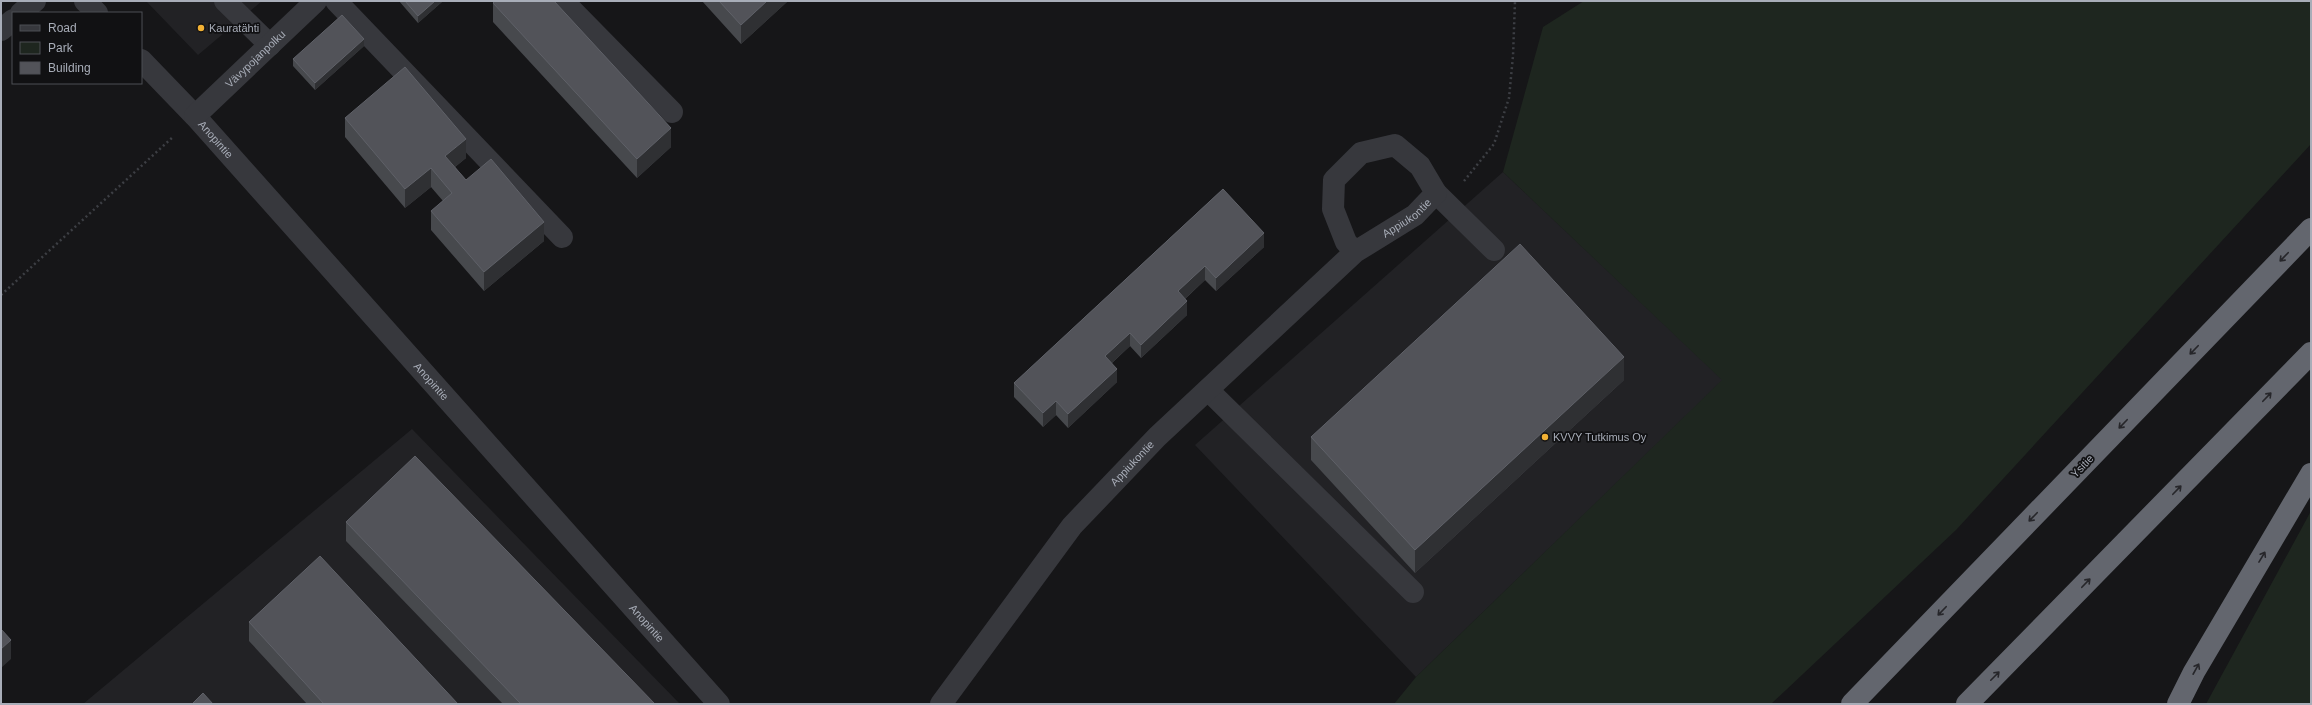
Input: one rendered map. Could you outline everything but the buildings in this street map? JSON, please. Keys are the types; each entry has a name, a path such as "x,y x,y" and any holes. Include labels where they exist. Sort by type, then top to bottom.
{"highway":[{"name":"Ysitie","path":"1852,704 2311,229"},
{"path":"1968,704 2311,352"},
{"path":"2178,704 2194,672 2311,474"}],"street":[{"path":"22,12 35,1"},
{"path":"85,1 95,12"},
{"path":"225,1 270,45"},
{"name":"Vävypojanpolku","path":"195,116 316,1"},
{"path":"336,1 562,237"},
{"path":"564,1 672,112"},
{"path":"1,30 12,21"},
{"name":"Anopintie","path":"142,61 195,116 719,704"},
{"name":"Appiukontie","path":"941,704 1072,526 1157,437 1355,252 1415,215 1436,193 1420,166 1395,146 1361,153 1334,180 1333,209 1346,242 1355,252"},
{"path":"1436,193 1494,250"},
{"path":"1208,390 1413,592"}],"path":[{"path":"1465,180 1494,144 1509,98 1514,56 1515,1"},
{"path":"1,295 195,116"}],"shaded area":[{"name":"Kauratähti","path":"146,1 262,1 198,55"},
{"path":"1503,172 1723,380 1416,677 1195,445"},
{"path":"412,429 680,704 83,704"}],"green space":[{"path":"1584,1 2311,1 2311,144 1956,530 1771,704 1394,704 1416,677 1722,380 1503,172 1543,27"},
{"path":"2311,511 2311,704 2206,704"}],"place":[{"name":"Kauratähti","path":"201,28"},
{"name":"KVVY Tutkimus Oy","path":"1545,437"}]}
